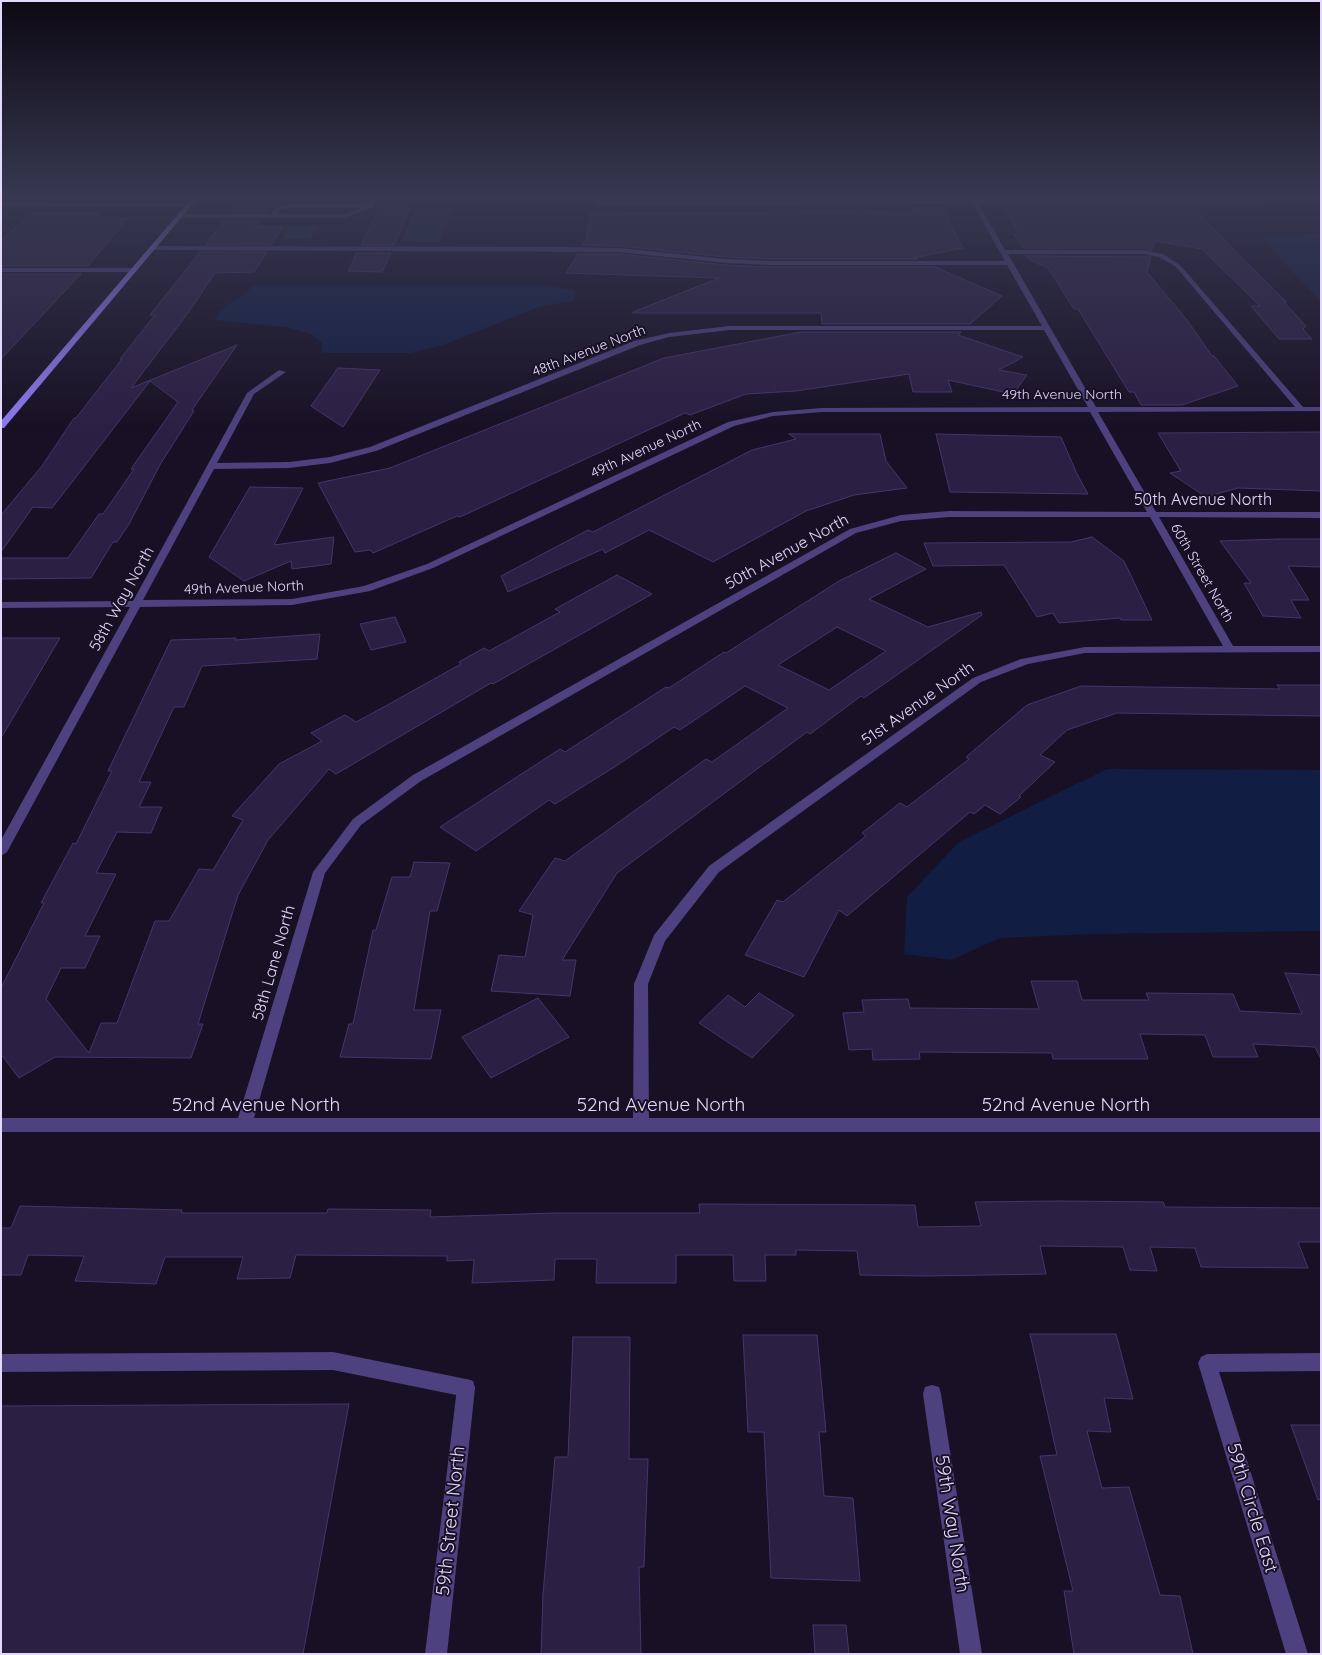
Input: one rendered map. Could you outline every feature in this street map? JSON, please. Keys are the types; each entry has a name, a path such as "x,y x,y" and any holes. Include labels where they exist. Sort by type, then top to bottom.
{"street":[{"path":"1,426 128,276"},
{"name":"60th Street North","path":"1017,276 1228,648"},
{"path":"1187,276 1301,409"},
{"name":"48th Avenue North","path":"212,466 289,465 330,460 373,449 637,343 669,335 730,328 1046,328"},
{"name":"58th Way North","path":"1,852 251,392 282,372"},
{"name":"49th Avenue North","path":"1,606 292,602 366,589 430,566 731,424 772,414 822,410 1321,409"},
{"name":"50th Avenue North","path":"357,822 417,778 853,531 901,518 949,514 1321,515"},
{"name":"51st Avenue North","path":"641,1124 641,984 659,939 714,869 977,680 1025,662 1085,650 1321,649"},
{"name":"58th Lane North","path":"244,1124 318,872 357,822"},
{"name":"52nd Avenue North","path":"1,1124 1321,1124"},
{"name":"59th Street North","path":"1,1363 333,1361 466,1388 436,1654"},
{"name":"59th Circle East","path":"1298,1654 1207,1363 1321,1362"},
{"name":"59th Way North","path":"932,1394 971,1654"}],"water":[{"path":"1297,276 1321,276 1321,302"},
{"path":"254,286 549,286 575,291 574,301 541,306 443,345 411,353 322,353 322,343 311,334 286,327 215,320 221,310"},
{"path":"1107,769 1321,770 1321,931 1093,934 1000,938 951,960 904,954 907,897 959,842"}],"building":[{"path":"1,276 79,276 1,359"},
{"path":"181,276 213,276 188,313 131,388 237,345 192,410 194,411 161,463 129,524 117,542 113,542 91,578 1,579 1,558 68,558 99,514 103,514 134,469 131,469 178,402 150,381 52,508 33,507 1,552 1,515 42,466 74,418 76,418 155,315 150,315"},
{"path":"665,276 956,276 1002,296 970,324 822,324 821,313 633,313 719,278"},
{"path":"1053,276 1151,276 1187,320 1212,356 1214,356 1238,386 1182,405 1141,405 1134,392 1129,392 1078,309 1074,309"},
{"path":"1230,276 1261,276 1306,326 1303,329 1312,339 1279,339 1251,306 1260,306"},
{"path":"801,332 961,332 958,335 1023,357 999,370 1027,375 1013,394 948,380 952,392 913,392 909,374 796,391 746,394 690,415 685,413 460,517 457,516 373,553 370,550 355,552 318,483 390,468 664,358"},
{"path":"338,368 380,370 343,427 311,406"},
{"path":"1321,432 1321,491 1238,488 1206,497 1170,473 1181,471 1158,433"},
{"path":"789,434 880,434 886,461 907,488 854,495 806,511 713,562 649,530 605,553 603,549 508,592 501,576 588,530 593,532 752,450 796,439"},
{"path":"936,434 1061,437 1088,494 950,492"},
{"path":"250,487 303,488 274,545 334,537 331,564 292,569 291,561 244,581 209,557"},
{"path":"1092,537 1124,561 1152,620 1121,620 1120,618 1059,623 1053,613 1037,617 1004,565 933,566 924,543 1071,542"},
{"path":"1321,539 1321,567 1288,566 1309,600 1291,600 1301,618 1263,616 1244,583 1251,583 1220,541"},
{"path":"896,553 926,569 869,599 928,627 981,612 982,615 864,698 861,696 810,734 807,732 617,873 562,960 576,960 570,996 491,991 499,955 525,957 533,915 519,911 555,858 565,861 706,759 712,762 788,708 745,686 680,730 674,727 555,804 549,800 476,851 440,827 560,749 565,752 666,687 669,688 839,581","holes":["837,627 886,651 829,690 778,665"]},
{"path":"617,575 652,594 493,684 491,683 336,774 329,769 268,840 238,895 198,1024 203,1024 191,1058 55,1057 19,1078 1,1054 1,988 44,903 41,903 73,843 76,844 112,771 108,771 171,640 236,638 235,640 320,634 317,659 202,666 184,707 174,707 139,782 151,782 139,807 162,807 151,833 117,832 96,873 116,874 85,936 100,936 85,968 61,968 46,999 89,1053 101,1023 117,1023 155,921 169,921 199,869 213,870 243,820 232,816 279,764 322,741 311,733 345,715 356,722 461,664 459,662 484,648 489,651 560,612 555,609"},
{"path":"395,617 406,642 371,650 360,624"},
{"path":"1,638 60,638 1,738"},
{"path":"1277,685 1321,685 1321,716 1117,713 1067,730 1040,755 1055,762 1019,796 1021,797 1000,814 985,805 974,814 970,812 847,916 839,910 804,977 745,955 777,900 783,902 866,836 862,833 900,803 907,807 969,759 966,757 1027,705 1081,686 1280,689"},
{"path":"414,862 450,863 437,911 430,911 414,1010 441,1010 431,1059 340,1057 349,1024 353,1024 373,930 376,930 392,877 410,877"},
{"path":"1285,973 1321,975 1321,1059 1315,1047 1253,1044 1258,1057 1213,1057 1205,1035 1140,1034 1148,1059 1053,1059 1052,1053 919,1052 920,1059 873,1060 872,1049 849,1050 843,1013 864,1012 862,1000 908,999 910,1008 1039,1009 1031,981 1077,981 1082,1000 1149,1000 1146,993 1233,994 1240,1011 1302,1014"},
{"path":"759,993 794,1015 752,1058 699,1023 728,995 745,1007"},
{"path":"538,998 569,1037 491,1078 462,1037"},
{"path":"975,1202 1163,1202 1165,1207 1321,1208 1321,1242 1298,1242 1308,1268 1201,1267 1195,1248 1150,1247 1157,1271 1130,1270 1123,1247 1040,1246 1046,1274 860,1275 857,1251 796,1250 796,1255 765,1255 766,1281 734,1281 733,1255 676,1255 676,1283 596,1283 597,1259 555,1259 554,1280 472,1283 474,1260 447,1261 447,1256 296,1255 290,1278 237,1279 243,1257 165,1257 156,1284 75,1281 84,1256 28,1255 21,1275 1,1275 1,1228 11,1228 20,1206 182,1210 181,1213 327,1213 328,1209 431,1210 430,1217 556,1213 700,1213 699,1204 915,1205 918,1227 981,1226"},
{"path":"1030,1334 1116,1334 1133,1399 1104,1398 1111,1432 1087,1431 1102,1488 1129,1487 1160,1595 1180,1596 1193,1654 1074,1654 1064,1591 1073,1591 1040,1456 1057,1455"},
{"path":"743,1335 817,1335 826,1432 819,1432 824,1496 853,1498 860,1581 771,1578 764,1432 748,1432"},
{"path":"573,1337 630,1337 629,1459 648,1459 644,1567 639,1567 641,1654 541,1654 543,1594 555,1457 568,1457"},
{"path":"349,1404 303,1654 1,1654 1,1406"},
{"path":"1291,1425 1321,1425 1321,1499 1318,1500"},
{"path":"813,1625 846,1625 849,1654 815,1654"}]}
